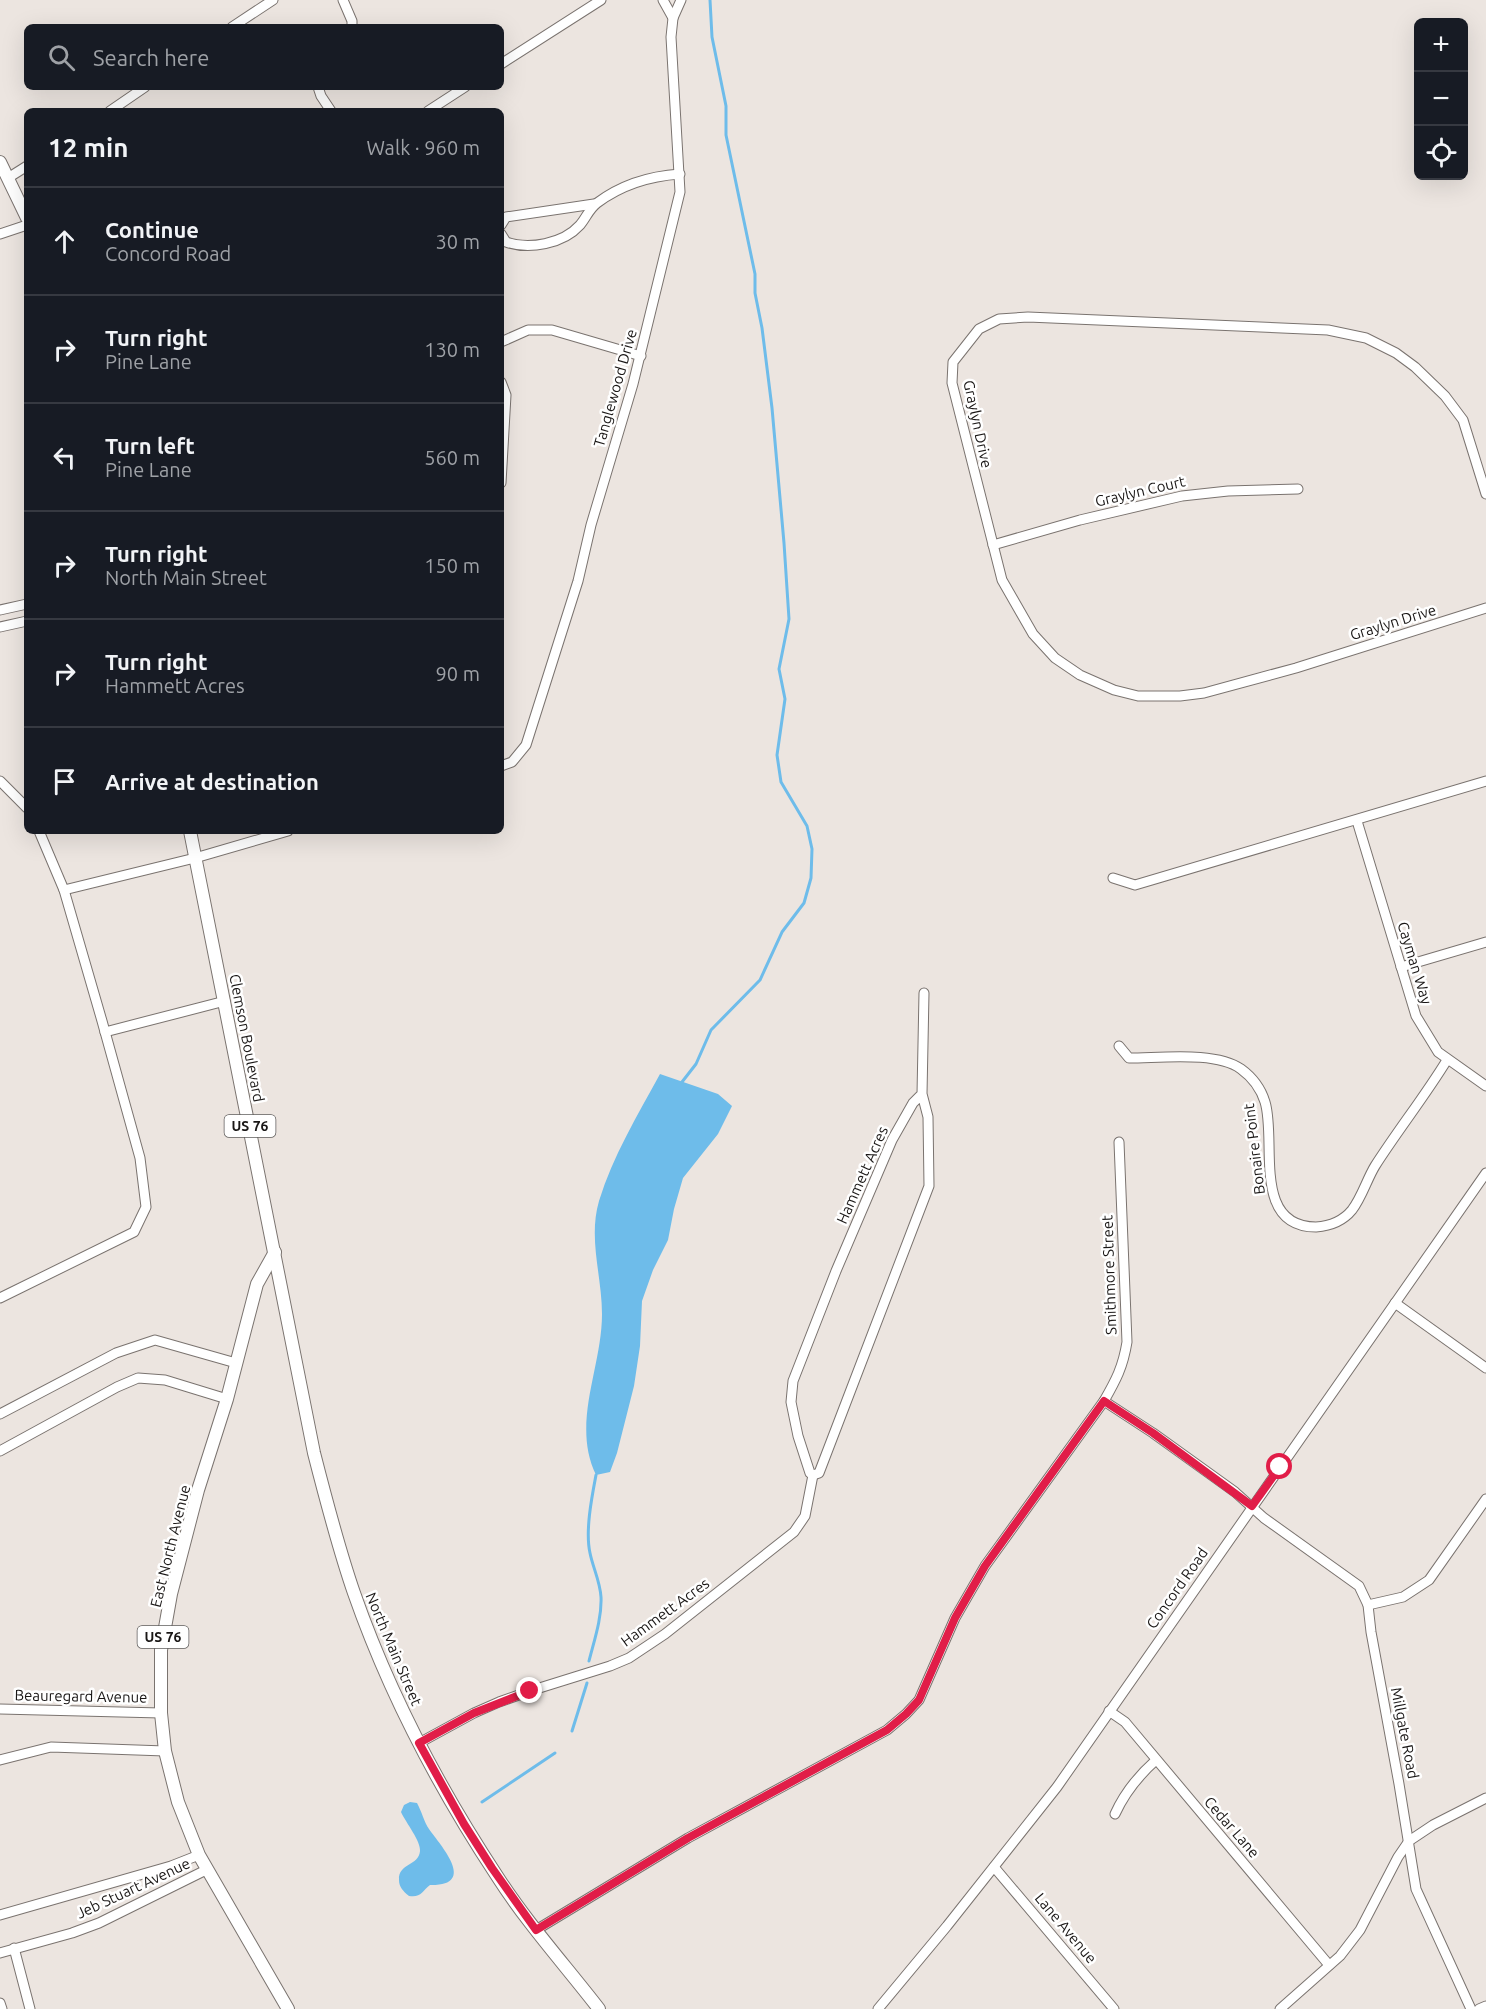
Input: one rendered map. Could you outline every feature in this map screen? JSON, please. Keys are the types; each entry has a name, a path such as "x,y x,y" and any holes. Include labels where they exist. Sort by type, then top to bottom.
{"main road":[{"path":"0,162 24,212"},
{"name":"Clemson Boulevard","path":"191,834 275,1252"},
{"name":"East North Avenue","path":"275,1252 257,1284 171,1594 161,1650 161,1713 165,1751 178,1802 199,1855 288,2009"},
{"name":"North Main Street","path":"275,1252 314,1453 333,1528 355,1594 386,1672 419,1743 498,1878 599,2009"}],"street":[{"path":"237,24 273,0"},
{"path":"344,0 352,24"},
{"path":"504,62 601,0"},
{"path":"663,0 673,18"},
{"path":"673,18 681,0"},
{"name":"Tanglewood Drive","path":"504,765 512,762 526,745 578,581 591,525 640,356 680,192 670,37 673,18"},
{"path":"114,108 141,90"},
{"path":"319,90 329,108"},
{"path":"433,108 460,90"},
{"path":"8,178 24,168"},
{"path":"504,220 506,217 596,203 640,180 680,174"},
{"path":"504,239 506,242 518,246 553,242 580,225 585,215 596,203"},
{"path":"0,234 24,226"},
{"name":"Graylyn Drive","path":"1486,494 1463,420 1445,396 1415,367 1395,353 1366,338 1328,330 1028,317 999,319 979,329 953,362 952,383 1002,580 1032,634 1054,658 1080,675 1114,690 1138,696 1180,696 1204,693 1296,668 1486,609"},
{"path":"504,341 528,330 552,330 640,356"},
{"path":"504,390 506,395 504,430"},
{"name":"Graylyn Court","path":"993,545 1080,520 1182,496 1228,491 1298,489"},
{"path":"0,610 24,605"},
{"path":"0,627 24,622"},
{"path":"0,781 24,805"},
{"path":"1113,878 1135,885 1486,781"},
{"name":"Cayman Way","path":"1357,821 1416,1016 1438,1052 1486,1086"},
{"path":"0,1298 134,1232 146,1207 140,1158 105,1032 64,890 40,834"},
{"path":"64,890 195,858 278,834"},
{"path":"1401,967 1486,942"},
{"name":"Hammett Acres","path":"813,1475 819,1473 930,1186 928,1117 922,1094 924,993"},
{"path":"105,1032 225,1001"},
{"name":"Bonaire Point","path":"1119,1046 1130,1058 1219,1059 1236,1066 1251,1078 1265,1101 1268,1114 1270,1182 1276,1204 1291,1220 1312,1227 1335,1223 1354,1208 1374,1167 1447,1060"},
{"name":"Hammett Acres","path":"813,1475 810,1473 798,1436 791,1402 793,1381 831,1282 892,1140 913,1102 922,1094"},
{"name":"Smithmore Street","path":"536,1930 688,1838 887,1730 919,1700 955,1618 985,1566 1104,1401 1124,1363 1127,1342 1119,1142"},
{"name":"Concord Road","path":"878,2009 1058,1787 1486,1173"},
{"path":"1395,1303 1486,1368"},
{"path":"0,1414 116,1353 155,1340 236,1364"},
{"path":"0,1451 117,1387 138,1378 165,1380 226,1399"},
{"name":"Millgate Road","path":"1104,1401 1153,1433 1252,1506 1264,1518 1359,1586 1368,1605 1416,1889 1471,2009"},
{"name":"Hammett Acres","path":"419,1743 499,1702 629,1658 665,1634 794,1532 805,1516 813,1475"},
{"path":"1368,1605 1403,1597 1429,1580 1486,1499"},
{"name":"Beauregard Avenue","path":"0,1709 161,1713"},
{"name":"Cedar Lane","path":"1110,1711 1125,1722 1329,1965"},
{"path":"0,1760 51,1747 165,1751"},
{"path":"1115,1814 1129,1787 1156,1761"},
{"path":"1280,2009 1340,1956 1360,1930 1398,1857 1409,1841 1433,1825 1486,1798"},
{"name":"Jeb Stuart Avenue","path":"0,1915 171,1866 199,1855"},
{"name":"Lane Avenue","path":"994,1867 1114,2009"},
{"name":"Jeb Stuart Avenue","path":"0,1953 72,1934 208,1869"},
{"path":"14,1948 30,2009"},
{"path":"0,2003 2,2009"},
{"path":"1479,2009 1486,2006"}],"water":[{"path":"660,1074 718,1094 732,1106 718,1134 683,1178 668,1240 653,1270 642,1301 640,1346 634,1386 617,1453 610,1472 596,1475 589,1455 586,1436 602,1314 595,1243 596,1215 618,1152"},
{"path":"410,1802 417,1803 427,1826 447,1854 454,1872 452,1879 444,1884 430,1885 419,1895 413,1896 403,1891 399,1880 402,1870 419,1856 420,1851 416,1837 401,1812 404,1805"}],"waterway":[{"path":"682,1082 696,1064 711,1030 760,980 782,932 804,903 811,878 812,849 807,826 781,782 777,755 785,699 779,669 789,619 784,543 772,408 762,328 755,293 755,274 726,135 726,106 712,37 710,0"},
{"path":"589,1661 601,1605 588,1534 596,1475"},
{"path":"572,1731 587,1683"},
{"path":"482,1802 555,1753"}],"route":[{"path":"530,1691 474,1713 419,1743 464,1824 498,1878 536,1930 688,1838 887,1730 906,1714 919,1700 955,1618 985,1566 1104,1401 1153,1433 1252,1506 1280,1467"}]}
